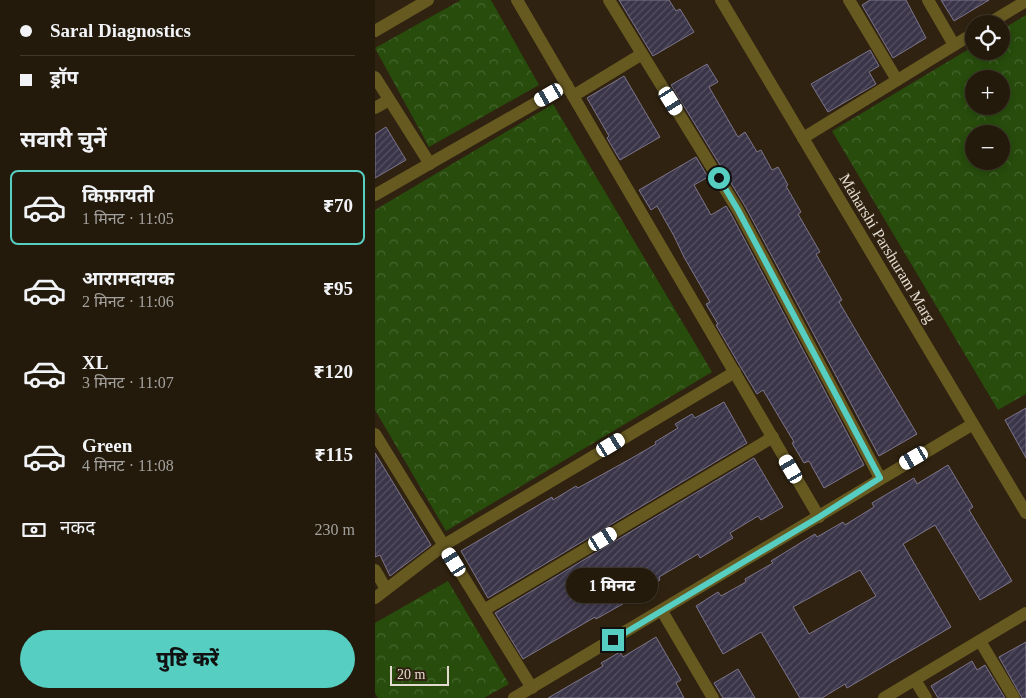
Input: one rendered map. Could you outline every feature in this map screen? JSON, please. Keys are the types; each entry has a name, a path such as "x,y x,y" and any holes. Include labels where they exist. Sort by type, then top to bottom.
{"street":[{"path":"375,31 429,0"},
{"path":"517,0 819,517"},
{"path":"609,0 738,210 880,478"},
{"name":"Maharshi Parshuram Marg","path":"721,0 973,424 1022,497 1026,513"},
{"path":"849,0 897,80"},
{"path":"928,0 954,45"},
{"path":"1002,15 1022,2"},
{"path":"803,138 965,38"},
{"path":"375,195 570,90 642,54"},
{"path":"375,77 430,164"},
{"path":"375,108 389,100"},
{"path":"375,598 444,546 735,372"},
{"path":"514,698 973,424"},
{"path":"375,434 532,688"},
{"path":"484,610 773,437"},
{"path":"375,570 387,589"},
{"path":"662,611 713,698"},
{"path":"883,698 1026,613"},
{"path":"980,641 1014,698"},
{"path":"915,680 926,698"}],"green space":[{"path":"461,0 491,0 539,85 429,147 375,48"},
{"path":"1026,15 1026,394 998,410 832,131 965,51 965,60 1010,60 1010,25"},
{"path":"553,104 712,372 446,531 375,410 375,210"},
{"path":"448,581 509,684 484,698 378,698 375,693 375,623"}],"building":[{"path":"619,0 669,0 676,11 680,9 694,32 653,56"},
{"path":"870,0 906,0 926,38 893,58 862,5"},
{"path":"941,0 989,0 954,21"},
{"path":"870,50 879,66 869,72 876,84 828,112 811,84"},
{"path":"707,64 718,82 709,87 738,137 745,132 757,152 761,150 772,170 778,167 788,185 786,186 801,212 798,214 820,252 816,254 842,300 839,302 917,434 879,456 745,206 671,85"},
{"path":"624,76 660,137 620,160 607,138 609,136 587,98"},
{"path":"386,127 406,160 375,178 375,134"},
{"path":"696,157 708,177 694,185 711,215 726,206 731,214 864,465 824,488 809,461 804,463 792,443 794,442 763,390 757,394 716,325 718,324 706,304 710,302 657,206 651,210 639,190"},
{"path":"724,402 747,443 488,598 461,551 552,497 553,500 576,486 578,488 656,444 655,442 678,428 675,424 692,414 695,418"},
{"path":"1026,408 1026,458 1005,420"},
{"path":"375,453 431,545 390,576 380,555 375,557"},
{"path":"754,458 783,507 761,520 758,516 730,533 733,538 700,558 698,554 659,577 660,580 621,605 596,619 595,617 523,659 495,613"},
{"path":"948,465 973,507 969,510 1012,581 980,600 935,525 903,544 951,627 847,688 845,684 822,698 800,698 761,632 723,654 696,606 718,592 721,596 746,582 745,579 773,563 771,561 815,534 817,537 843,522 845,525 874,507 872,503 914,478 917,484","holes":["860,570 876,596 809,634 793,607"]},
{"path":"656,637 681,680 676,683 684,698 548,698 603,666 601,663 620,652 623,657"},
{"path":"1026,642 1026,698 1022,698 999,657"},
{"path":"972,661 977,670 985,665 1005,698 938,698 931,686"},
{"path":"738,669 755,698 723,698 714,683"}],"route":[{"path":"613,640 735,568 880,478 738,210 719,178"}]}
